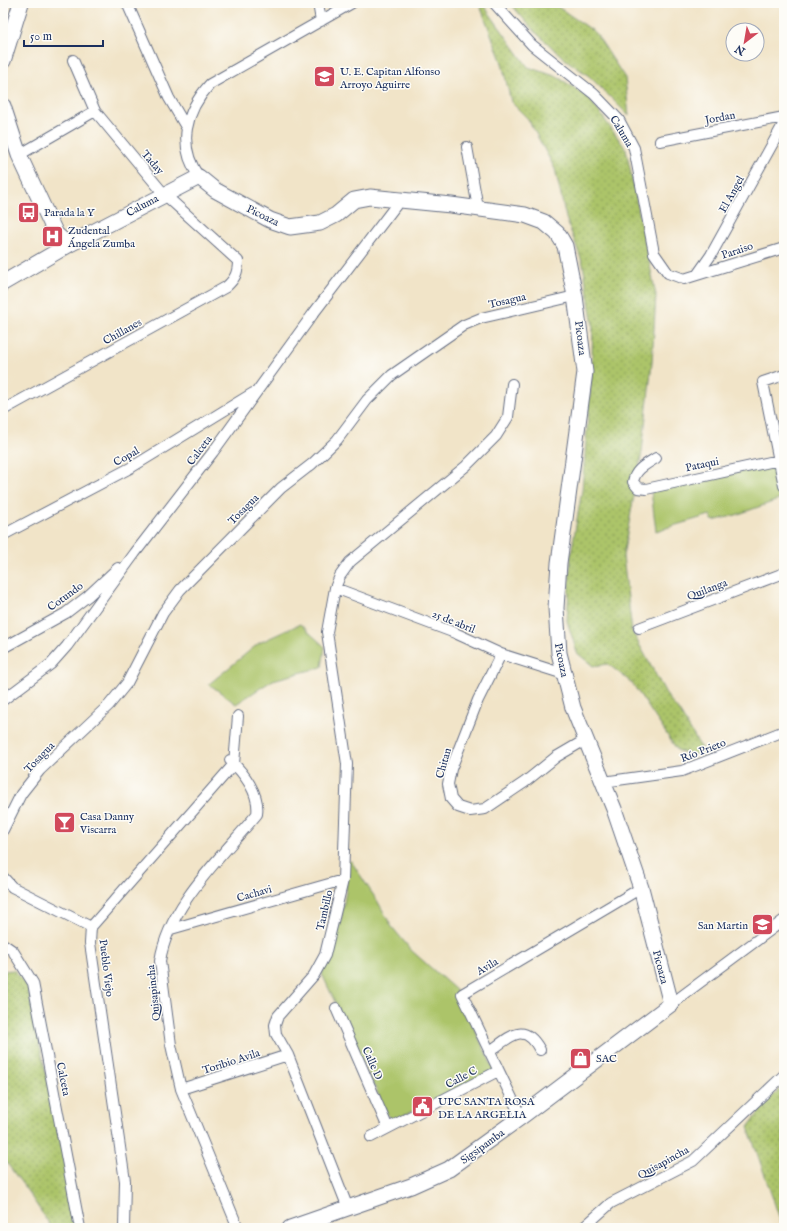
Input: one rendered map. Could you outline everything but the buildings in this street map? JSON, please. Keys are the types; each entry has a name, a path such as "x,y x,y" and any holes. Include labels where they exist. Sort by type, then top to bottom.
{"street":[{"path":"3,61 22,3"},
{"name":"Picoaza","path":"127,3 169,98 186,127 186,143 190,160 199,177 215,190 270,220 290,227 320,223 336,215 354,200 363,197 478,208 525,215 544,222 552,227 565,246 576,296 585,372 559,563 557,630 559,653 564,674 585,740 624,835 641,888 671,1004"},
{"path":"318,3 321,21"},
{"path":"186,127 192,107 210,84 352,3"},
{"name":"Caluma","path":"494,3 532,45 594,94 619,120 634,148 654,253 668,273 684,279 697,276"},
{"name":"Taday","path":"73,60 95,111 164,194 238,261"},
{"path":"3,106 7,136 19,155 56,234 65,242 70,244"},
{"path":"19,155 95,111"},
{"name":"Jordan","path":"660,141 784,117"},
{"name":"El Angel","path":"697,276 711,255 784,123"},
{"path":"467,147 478,208"},
{"name":"Caluma","path":"3,284 70,244 199,177"},
{"name":"Calceta","path":"3,700 51,664 67,646 400,200"},
{"name":"Paraiso","path":"697,276 784,248"},
{"name":"Chillanes","path":"3,410 226,287 236,276 238,261"},
{"name":"Tosagua","path":"3,830 21,794 40,770 109,706 128,683 163,613 180,590 281,488 312,464 337,440 368,400 392,375 464,325 481,318 576,296"},
{"path":"784,375 763,382 784,486"},
{"name":"Tambillo","path":"348,1208 288,1055 276,1034 275,1025 278,1016 314,975 326,955 343,880 347,764 327,632 335,588 340,576 350,562 466,466 496,436 508,417 512,384"},
{"name":"Copal","path":"3,536 132,467 256,391"},
{"name":"Pataqui","path":"656,458 638,470 634,476 633,482 638,488 646,489 779,460"},
{"name":"Cotundo","path":"3,648 66,612 88,596 135,553"},
{"name":"Quilanga","path":"639,628 784,573"},
{"name":"25 de abril","path":"335,588 455,633 501,654 564,674"},
{"name":"Chitan","path":"501,654 478,700 452,769 448,784 450,798 458,807 470,811 484,809 525,782 556,757 585,740"},
{"path":"232,762 238,716"},
{"name":"Río Prieto","path":"603,782 682,771 784,731"},
{"name":"Pueblo Viejo","path":"124,1228 125,1181 90,943 91,927 232,762"},
{"name":"Quisapincha","path":"232,762 240,770 259,803 257,814 188,896 177,913 162,951 160,962 171,1045 181,1089 238,1228"},
{"path":"3,877 12,887 91,927"},
{"name":"Cachavi","path":"171,929 343,880"},
{"name":"Avila","path":"521,1118 462,994 641,888"},
{"name":"Sigsipamba","path":"290,1228 411,1186 449,1169 521,1118 784,920"},
{"name":"Calceta","path":"3,944 13,951 33,983 80,1228"},
{"name":"Calle D","path":"336,1008 388,1128"},
{"path":"489,1052 521,1032 527,1033 533,1038 540,1050"},
{"name":"Toribio Avila","path":"181,1089 288,1055"},
{"name":"Calle C","path":"371,1137 498,1071"},
{"name":"Quisapincha","path":"583,1228 611,1203 692,1161 784,1075"}],"green space":[{"path":"479,3 482,3 528,67 558,77 589,98 626,149 656,295 652,363 642,452 623,556 632,631 669,699 679,711 706,756 678,751 632,683 608,664 593,666 577,653 567,621 571,554 582,490 591,381 593,326 583,264 566,218 555,169 528,119 511,102 502,63"},
{"path":"510,3 552,3 595,32 625,78 629,116 589,76 566,60 534,31"},
{"path":"775,464 781,499 736,515 713,521 710,515 656,531 651,491"},
{"path":"300,624 325,647 322,667 273,680 236,704 209,684 259,643"},
{"path":"351,861 378,902 392,927 412,951 456,990 494,1070 391,1122 322,974 340,924 346,891 347,863"},
{"path":"14,970 27,985 79,1228 52,1228 3,1158 3,971"},
{"path":"784,1085 783,1228 748,1127 767,1102"}],"place":[{"name":"U. E. Capitan Alfonso Arroyo Aguirre","path":"324,77"},
{"name":"Parada la Y","path":"29,212"},
{"name":"Zudental Ángela Zumba","path":"52,236"},
{"name":"Casa Danny Viscarra","path":"65,822"},
{"name":"San Martin","path":"763,925"},
{"name":"SAC","path":"580,1058"},
{"name":"UPC SANTA ROSA DE LA ARGELIA","path":"422,1107"}]}
